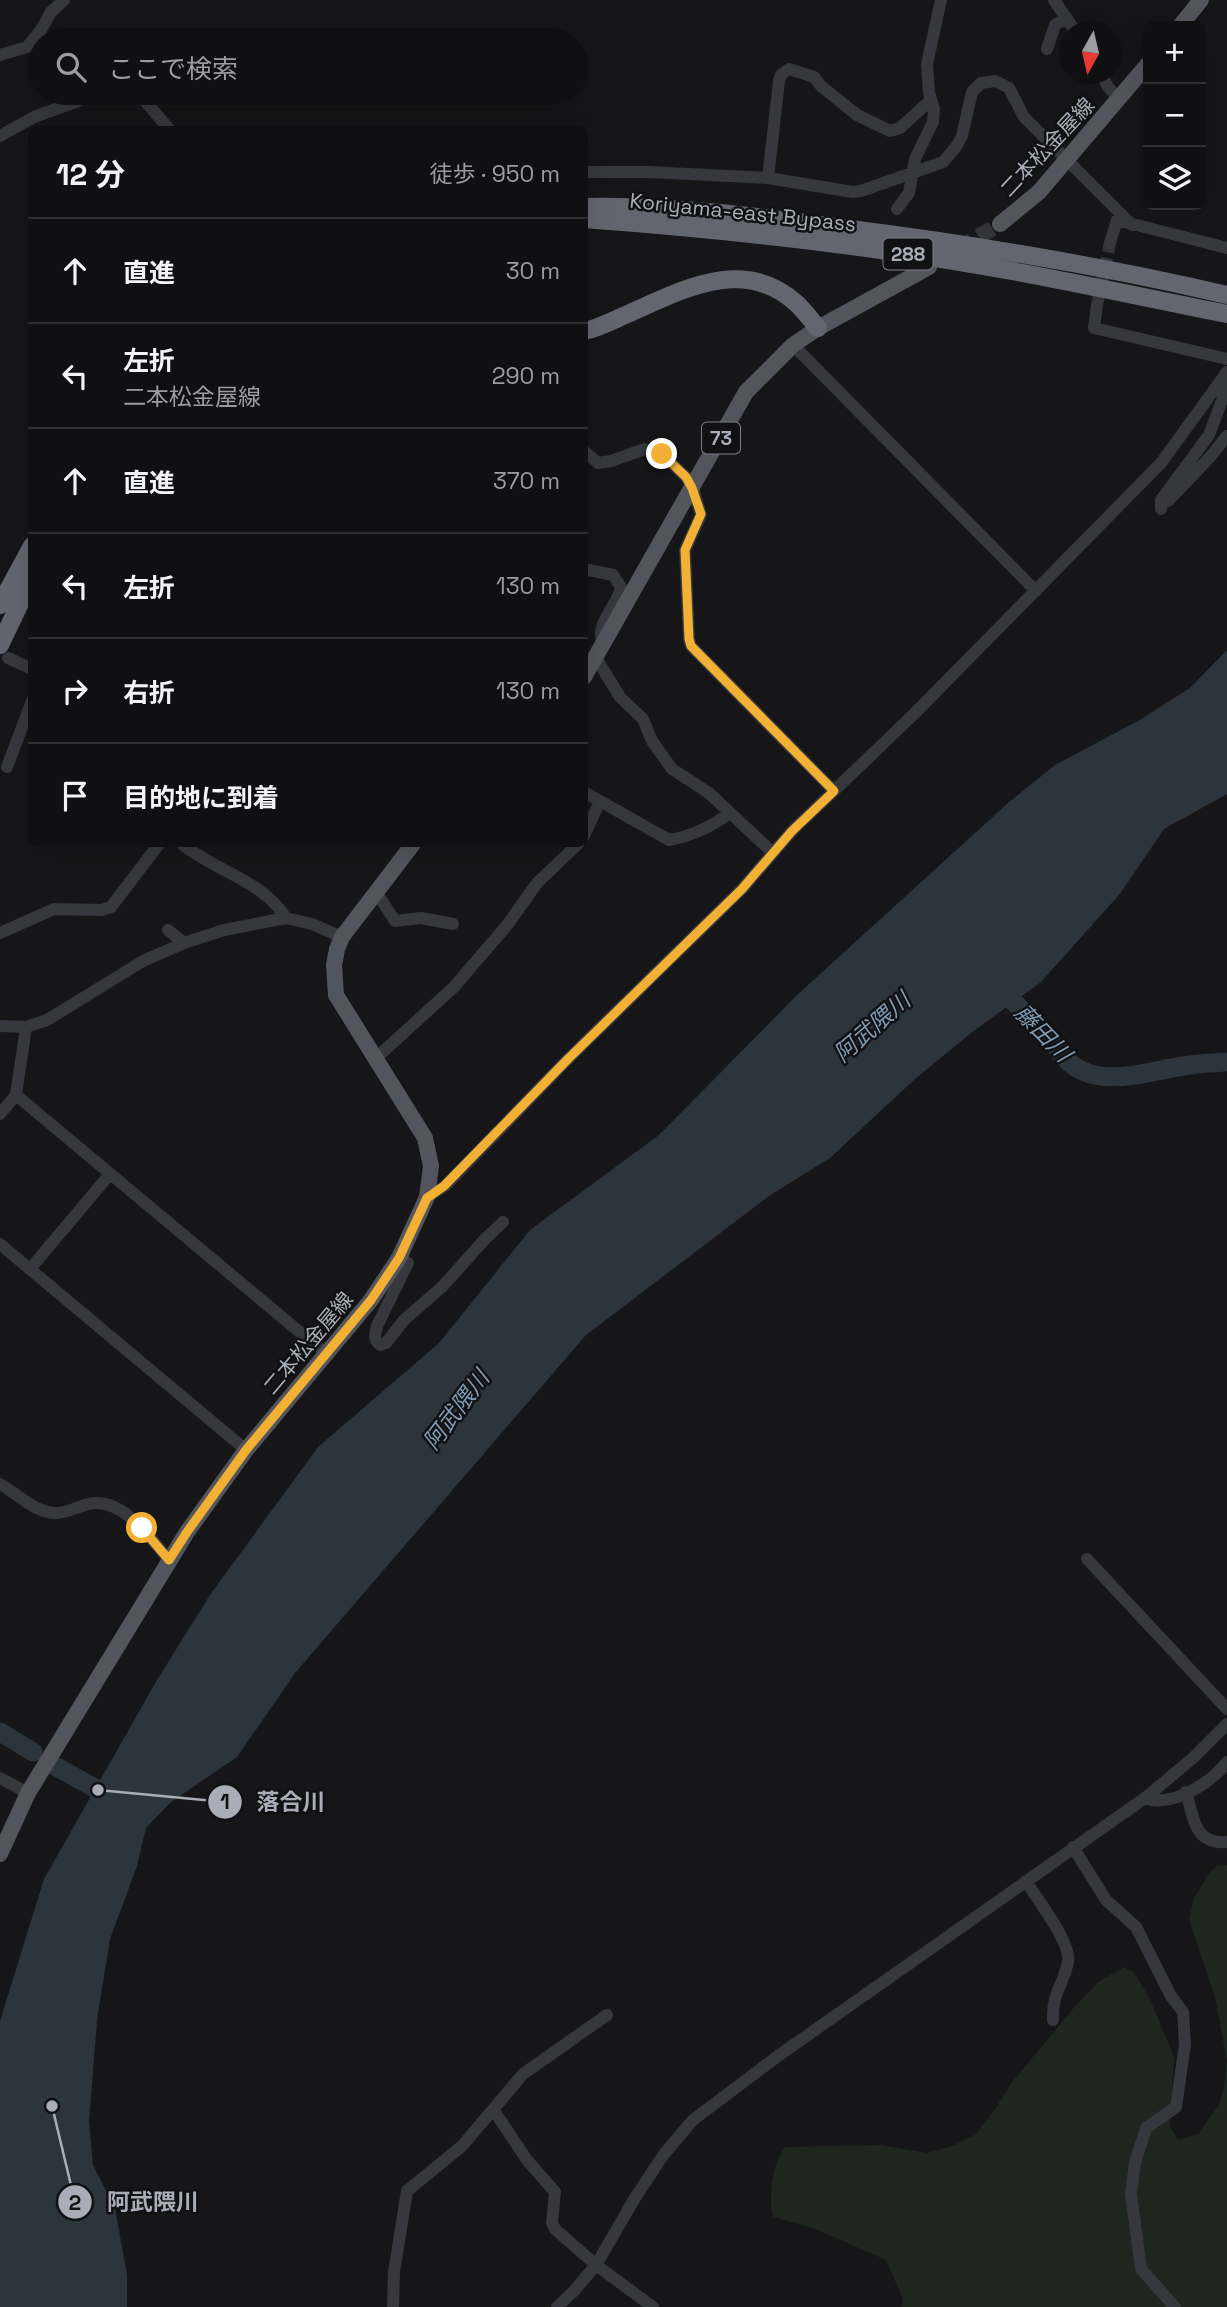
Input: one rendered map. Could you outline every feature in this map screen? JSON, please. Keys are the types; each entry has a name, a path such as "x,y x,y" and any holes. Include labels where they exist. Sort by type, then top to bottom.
{"highway":[{"name":"Koriyama-east Bypass","path":"588,207 724,215 883,233 1089,267 1227,295"},
{"name":"Koriyama-east Bypass","path":"588,219 744,233 908,254 1024,273 1227,314"},
{"path":"588,329 697,284 735,278 752,280 786,296 797,303 818,328"},
{"path":"0,586 28,539"},
{"path":"0,605 28,553"},
{"path":"4,652 28,589"}],"main road":[{"path":"1184,21 1201,0"},
{"name":"二本松金屋線","path":"1000,224 1039,192 1069,160 1143,70"},
{"name":"73","path":"588,670 746,392 793,345 818,328 929,267"},
{"name":"二本松金屋線","path":"0,1854 28,1793 187,1532 246,1450 371,1300 399,1258 427,1198 431,1166 425,1138 337,995 333,978 342,937 411,847"}],"street":[{"path":"42,28 51,12 64,0"},
{"path":"897,209 909,192 915,159 933,122 934,109 927,64 940,0"},
{"path":"1054,0 1069,21"},
{"path":"1047,49 1055,25 1067,18"},
{"path":"0,55 28,46"},
{"path":"768,178 780,75 789,69 814,77 856,115 890,131 900,128 931,100"},
{"path":"588,173 649,172 768,178 853,192 876,187 934,166 950,154 962,136 969,97 975,88 988,81 1009,88 1024,117 1132,225"},
{"path":"1106,84 1119,99"},
{"path":"0,136 34,117 67,105"},
{"path":"148,105 167,126"},
{"path":"1110,243 1117,220 1227,248"},
{"path":"1097,305 1094,328 1227,359"},
{"path":"793,345 1036,591"},
{"path":"427,1198 444,1186 568,1059 742,889 792,831 1036,591 1161,463 1227,372"},
{"path":"1227,387 1209,435 1161,500 1161,509 1227,436"},
{"path":"588,454 598,463 604,463 645,449 654,451 671,462 686,477 701,514 688,540 685,559 691,646 834,791"},
{"path":"588,570 613,575 621,587 601,628 600,639 600,651 620,697 643,719 652,741 672,769 709,793 773,853"},
{"path":"588,575 602,573"},
{"path":"4,652 28,666"},
{"path":"7,767 28,712"},
{"path":"588,794 669,840 709,827 730,813"},
{"path":"588,827 600,801"},
{"path":"0,933 47,911 102,910 111,907 157,847"},
{"path":"186,847 263,892 286,918"},
{"path":"375,1059 454,987 508,924 537,883 575,847"},
{"path":"376,892 395,921 421,918 453,924"},
{"path":"0,1026 26,1027 47,1020 126,970 184,943 224,930 286,918 312,924 342,937"},
{"path":"168,930 184,943"},
{"path":"0,1114 16,1096 26,1027"},
{"path":"16,1096 327,1354"},
{"path":"30,1269 110,1174"},
{"path":"399,1258 408,1264 377,1326 375,1335 380,1345 386,1343 404,1320 442,1287 503,1222"},
{"path":"0,1244 246,1450"},
{"path":"0,1483 41,1510 57,1513 93,1503 110,1506 134,1521 169,1560"},
{"path":"1087,1559 1227,1709"},
{"path":"557,2307 596,2265 664,2154 693,2120 737,2085 1144,1798 1193,1758 1227,1724"},
{"path":"1144,1798 1162,1800 1186,1792 1212,1778 1227,1762"},
{"path":"0,1778 28,1793"},
{"path":"1186,1792 1201,1836 1208,1841 1227,1842"},
{"path":"1073,1847 1107,1900 1136,1927 1185,2019 1185,2044 1176,2107 1146,2128 1135,2163 1131,2194 1141,2269 1175,2307"},
{"path":"1026,1881 1068,1949 1068,1964 1052,2003 1053,2020"},
{"path":"393,2307 394,2273 407,2191 462,2146 523,2074 607,2015"},
{"path":"493,2109 527,2160 555,2192 552,2223 555,2229 596,2265 653,2307"}],"shaded area":[{"path":"1227,1865 1227,2062 1215,1997 1189,1920 1194,1898 1210,1872 1217,1866"},
{"path":"1124,1967 1134,1972 1150,1999 1174,2057 1170,2127 1178,2140 1198,2134 1220,2103 1227,2062 1227,2307 901,2307 903,2299 886,2260 813,2228 773,2217 772,2181 777,2162 785,2147 881,2145 927,2153 952,2146 975,2135 1013,2081 1071,2011 1098,1982"}],"water":[{"path":"1227,650 1227,794 1164,829 1119,895 1041,982 971,1033 915,1079 830,1158 769,1196 586,1335 295,1673 237,1757 171,1802 146,1828 137,1866 110,1939 97,2020 89,2121 93,2165 115,2208 127,2275 127,2307 0,2307 0,2021 44,1879 157,1680 210,1595 318,1447 439,1343 530,1230 659,1135 797,995 1008,803 1055,765 1138,721 1190,688"}],"waterway":[{"name":"藤田川","path":"997,984 1067,1061 1081,1070 1113,1077 1194,1064 1227,1062"},
{"path":"0,1732 33,1752"},
{"path":"55,1766 118,1801"}],"tunnel":[{"path":"958,249 1000,224"},
{"path":"1097,305 1110,243"}],"place":[{"name":"落合川","path":"98,1790"},
{"name":"阿武隈川","path":"52,2106"}],"route":[{"path":"142,1528 169,1560 246,1450 371,1300 399,1258 427,1198 444,1186 568,1059 742,889 792,831 834,791 691,646 685,550 701,514 686,477 662,454"}]}
